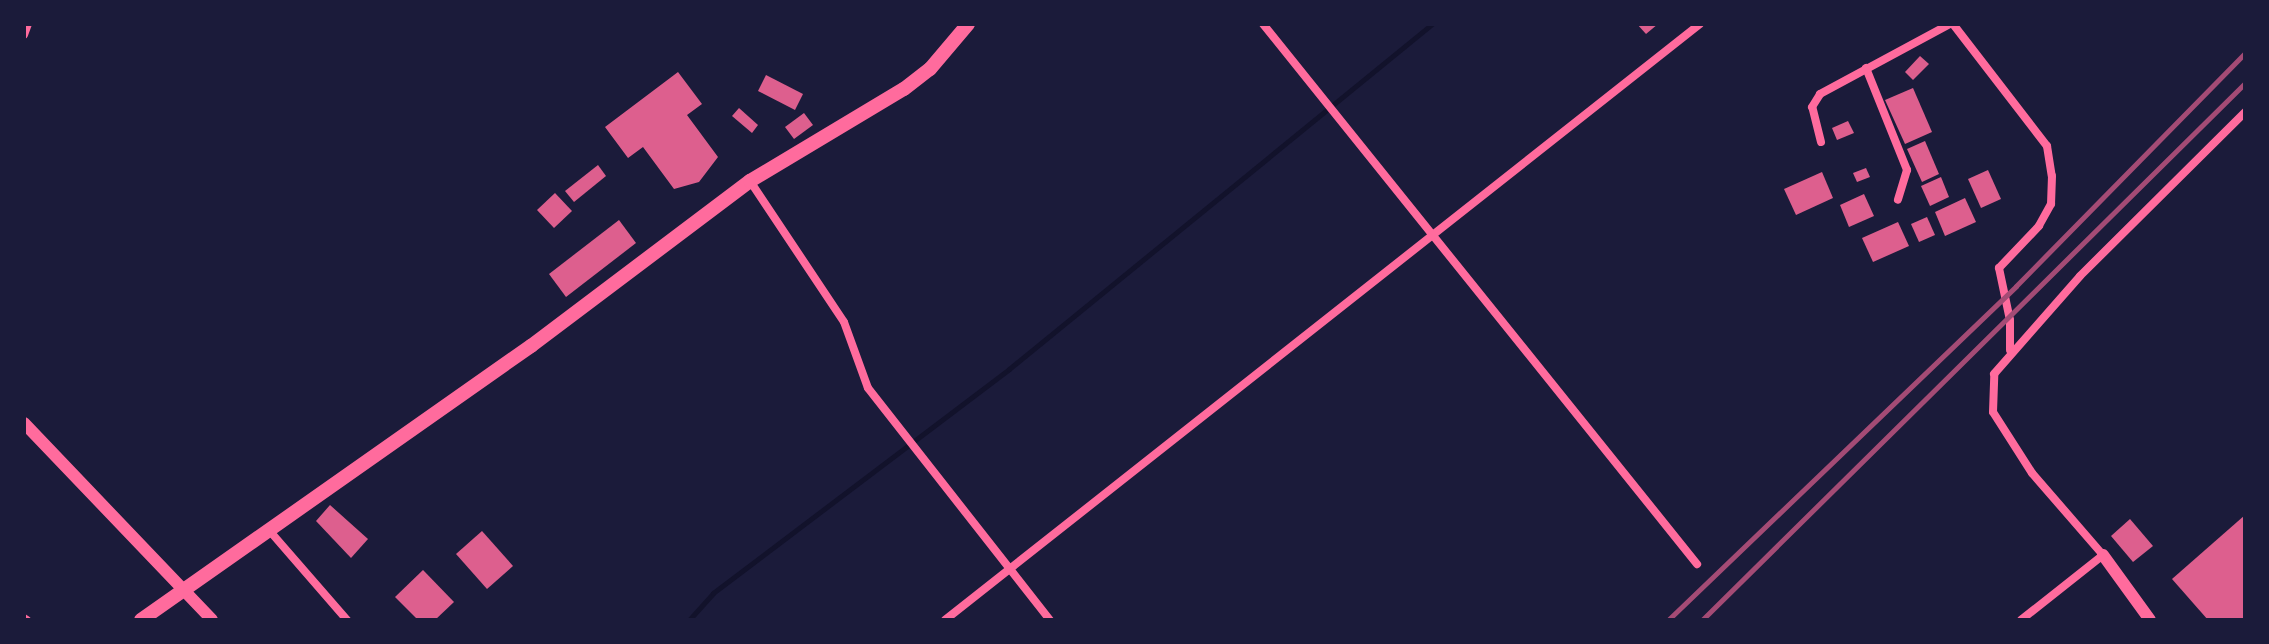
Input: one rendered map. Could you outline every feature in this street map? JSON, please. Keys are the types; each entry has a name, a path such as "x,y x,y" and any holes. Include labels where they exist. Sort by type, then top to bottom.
{"main road":[{"path":"141,620 531,346 750,181 904,89 930,69 968,24"}],"street":[{"path":"24,35 28,24"},
{"path":"1263,24 1697,564"},
{"path":"945,620 1012,571 1700,24"},
{"path":"1821,142 1814,99 1951,24 2047,146 2052,176 2051,204 2039,226 1999,268 2010,320 2010,351"},
{"path":"1866,68 1907,170 1898,200"},
{"path":"2150,620 2103,555 2032,473 1993,412 1991,383 2010,351 2245,112"},
{"path":"750,181 844,322 868,388 1050,620"},
{"path":"24,423 212,620"},
{"path":"268,529 347,620"},
{"path":"2021,620 2103,555"}],"building":[{"path":"1637,24 1658,24 1646,34"},
{"path":"1920,56 1929,64 1913,80 1905,72"},
{"path":"678,72 702,104 687,115 718,157 699,182 674,189 643,147 628,158 605,127"},
{"path":"766,75 803,94 795,110 758,91"},
{"path":"1913,88 1932,132 1905,144 1885,100"},
{"path":"739,108 758,125 752,133 732,116"},
{"path":"804,113 813,125 794,139 785,127"},
{"path":"1848,121 1854,133 1837,140 1832,128"},
{"path":"1925,141 1939,174 1922,182 1907,149"},
{"path":"598,165 606,176 574,202 565,191"},
{"path":"1866,168 1870,177 1857,182 1853,173"},
{"path":"1988,170 2001,199 1981,208 1968,179"},
{"path":"1822,172 1833,198 1796,215 1784,189"},
{"path":"1941,177 1949,197 1930,206 1921,186"},
{"path":"555,193 572,211 554,228 537,210"},
{"path":"1864,194 1874,216 1849,227 1840,205"},
{"path":"1965,198 1976,222 1945,236 1935,212"},
{"path":"1927,217 1935,235 1919,242 1911,224"},
{"path":"619,220 636,243 566,297 549,274"},
{"path":"1898,222 1909,246 1873,262 1862,238"},
{"path":"330,505 368,539 351,558 316,521"},
{"path":"2245,515 2245,620 2208,620 2172,579"},
{"path":"2130,519 2153,546 2133,562 2111,536"},
{"path":"482,531 513,566 487,589 456,554"},
{"path":"423,570 454,602 435,620 418,620 395,597"}],"waterway":[{"path":"689,620 713,593 1009,369 1432,24"}],"railway":[{"path":"1668,620 2016,286 2245,53"},
{"path":"1702,620 2245,83"}]}
